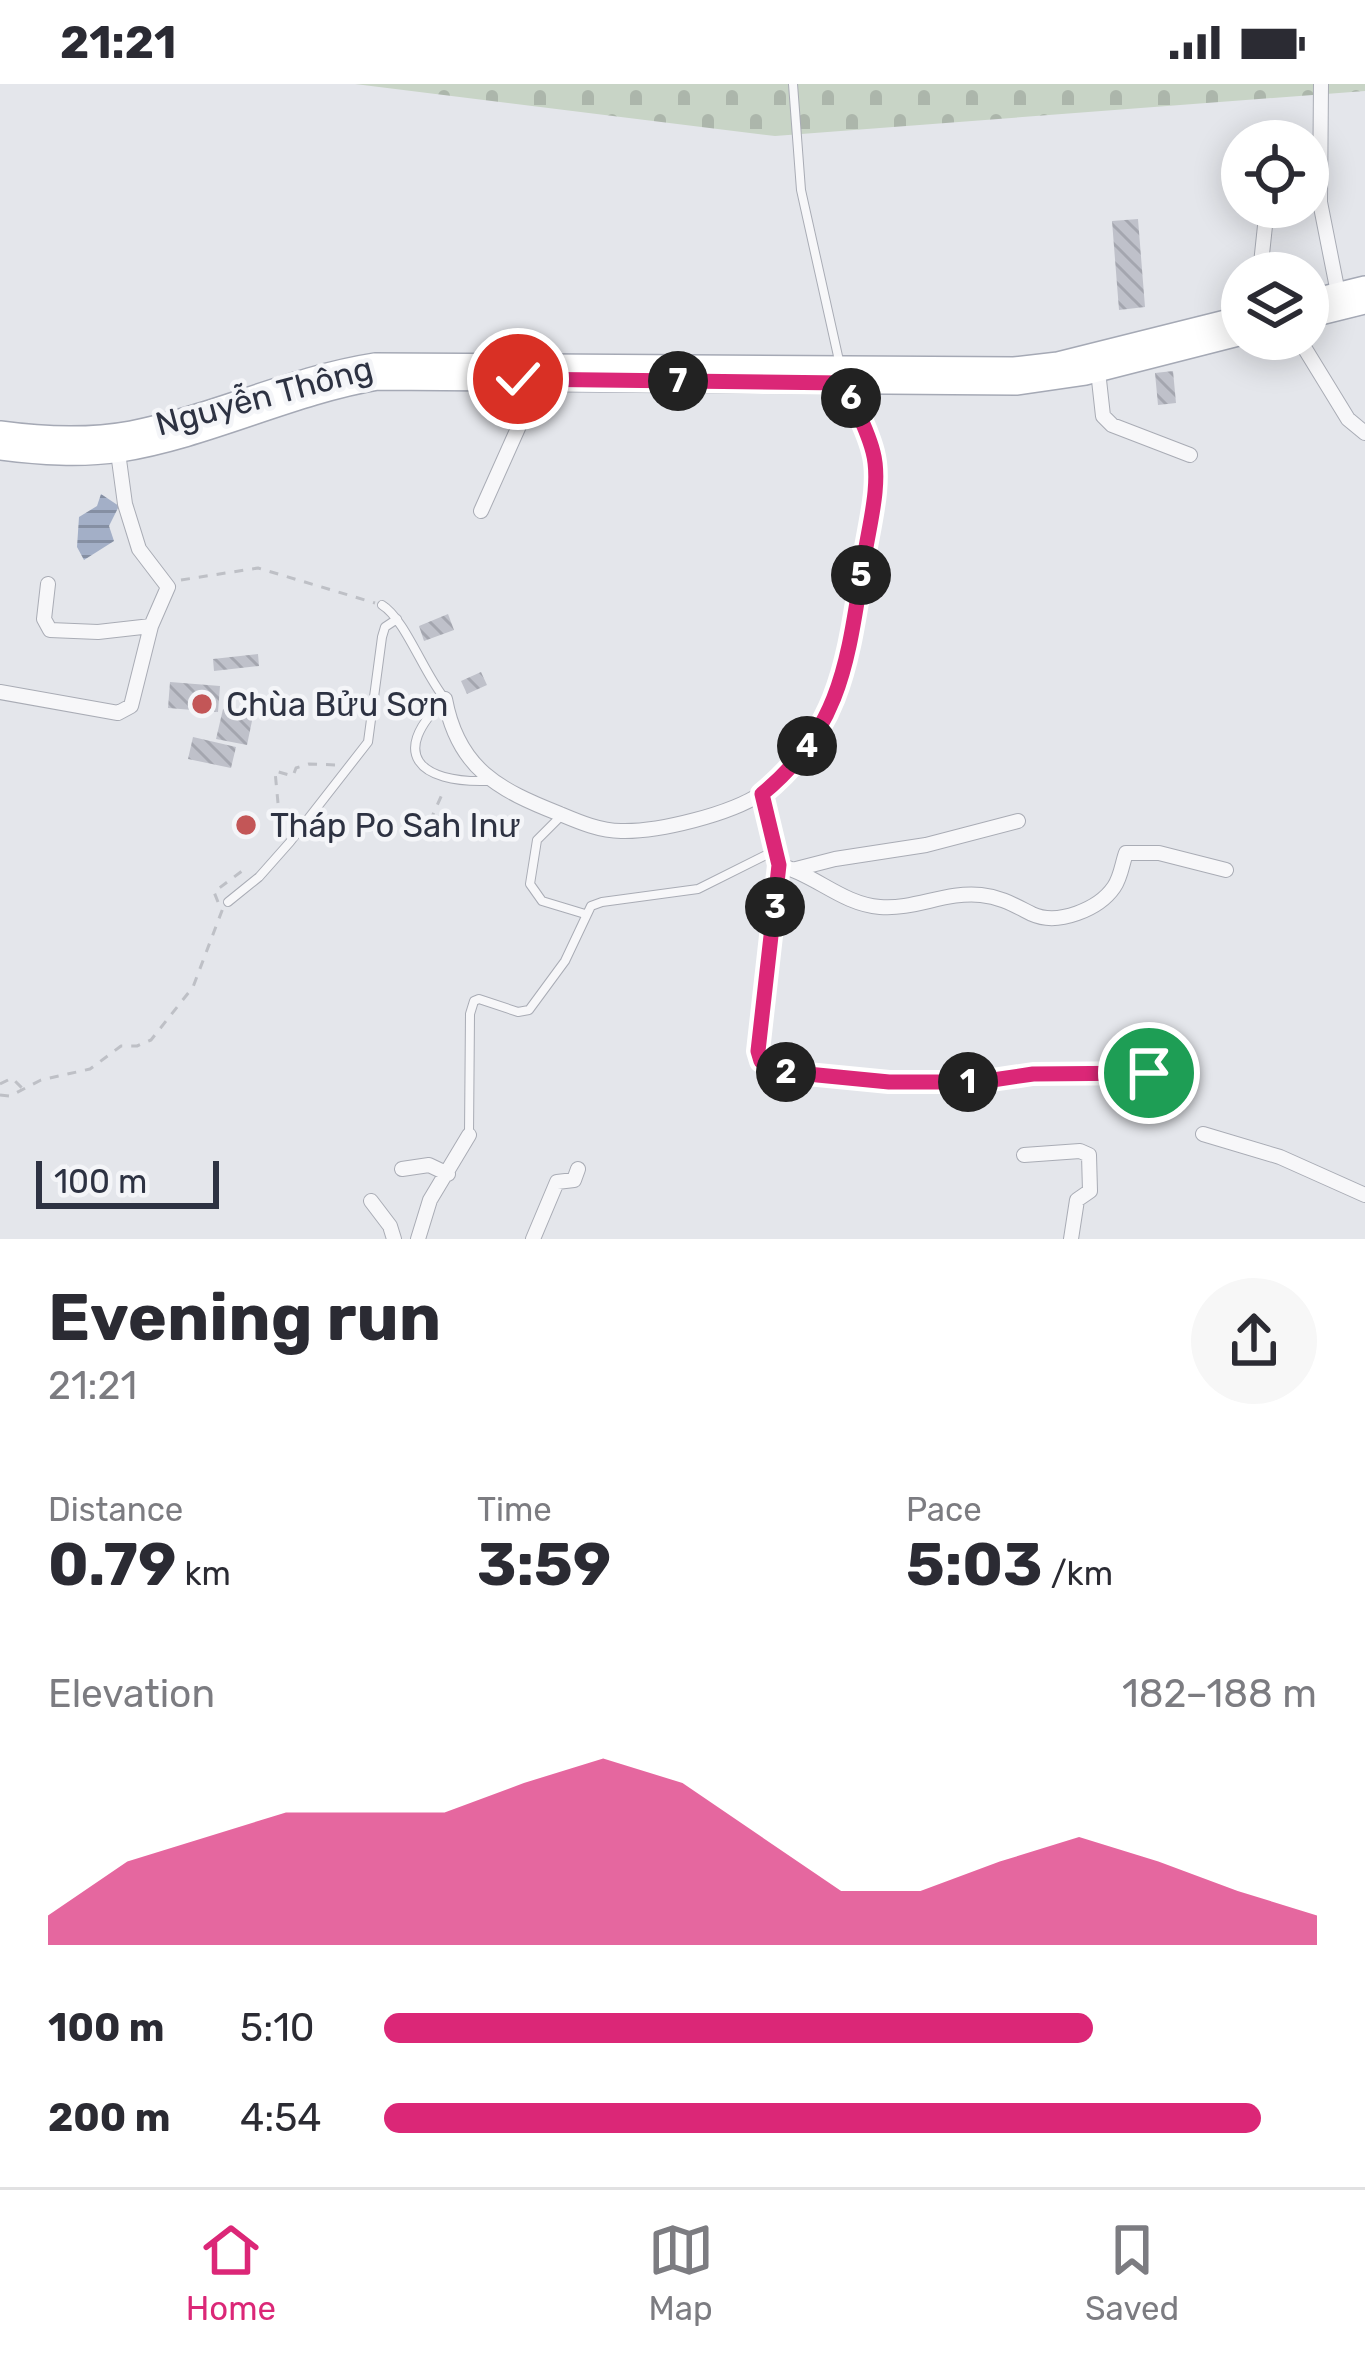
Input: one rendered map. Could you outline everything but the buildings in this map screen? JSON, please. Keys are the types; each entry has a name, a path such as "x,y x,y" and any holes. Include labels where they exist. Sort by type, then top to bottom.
{"main road":[{"path":"1329,295 1365,286"},
{"path":"1329,312 1365,303"},
{"name":"Nguyễn Thông","path":"0,449 62,454 355,383 415,377 843,374 1037,366 1221,322"},
{"name":"Nguyễn Thông","path":"0,432 116,443 142,430 324,373 375,364 843,374 1016,384 1098,371 1221,339"}],"street":[{"path":"1322,84 1320,202 1338,293"},
{"path":"1312,360 1340,407 1365,433"},
{"path":"1098,371 1103,416 1112,424 1190,454"},
{"path":"445,698 454,729 489,781 505,792 607,830 634,830 730,809 762,794 808,745 850,657 875,470 872,447 843,374"},
{"path":"481,511 523,417 526,402 518,379"},
{"path":"0,692 124,713 131,706 151,626 168,592 167,582 139,549 125,504 116,443"},
{"path":"48,584 44,619 50,630 98,632 151,626"},
{"path":"762,794 778,857 758,1051 766,1066 889,1082 1149,1073"},
{"path":"796,869 926,845 1018,821"},
{"path":"778,857 844,898 865,905 907,907 976,894 1011,901 1043,917 1095,906 1116,885 1126,853 1159,853 1226,870"},
{"path":"1203,1134 1280,1157 1365,1195"},
{"path":"418,1239 430,1201 469,1136"},
{"path":"1024,1155 1080,1151 1089,1155 1090,1191 1077,1200 1071,1239"},
{"path":"402,1168 429,1165 448,1174"},
{"path":"533,1239 557,1183 574,1180 578,1169"},
{"path":"371,1201 394,1239"}],"lane":[{"path":"793,84 801,190 843,374"},
{"path":"382,605 397,619 427,677 445,698 423,719 415,744 418,760 425,770 453,782 489,781"},
{"path":"226,904 260,877 368,742 382,638 385,627 397,619"},
{"path":"562,815 537,840 530,884 542,902 585,914"},
{"path":"469,1136 471,1005 479,999 518,1012 530,1010 565,961 585,914 602,902 698,890 778,857"}],"path":[{"path":"167,582 258,568 382,605"},
{"path":"278,803 275,771 293,776 296,768 309,764 348,767"},
{"path":"430,820 444,790"},
{"path":"0,1095 10,1096 40,1080 90,1070 121,1046 151,1040 193,987 226,904 214,892 242,871"},
{"path":"0,1084 12,1078 23,1090"}],"green space":[{"path":"355,84 1365,84 1365,91 775,136"}],"water":[{"path":"101,494 119,506 109,526 114,541 84,560 77,547 79,517 97,506"}],"place":[{"name":"Chùa Bửu Sơn","path":"202,704"},
{"name":"Tháp Po Sah Inư","path":"246,825"}],"route":[{"path":"518,379 844,383 872,447 871,517 844,677 808,745 762,794 779,865 758,1051 761,1061 787,1072 889,1082 1149,1073"}]}
